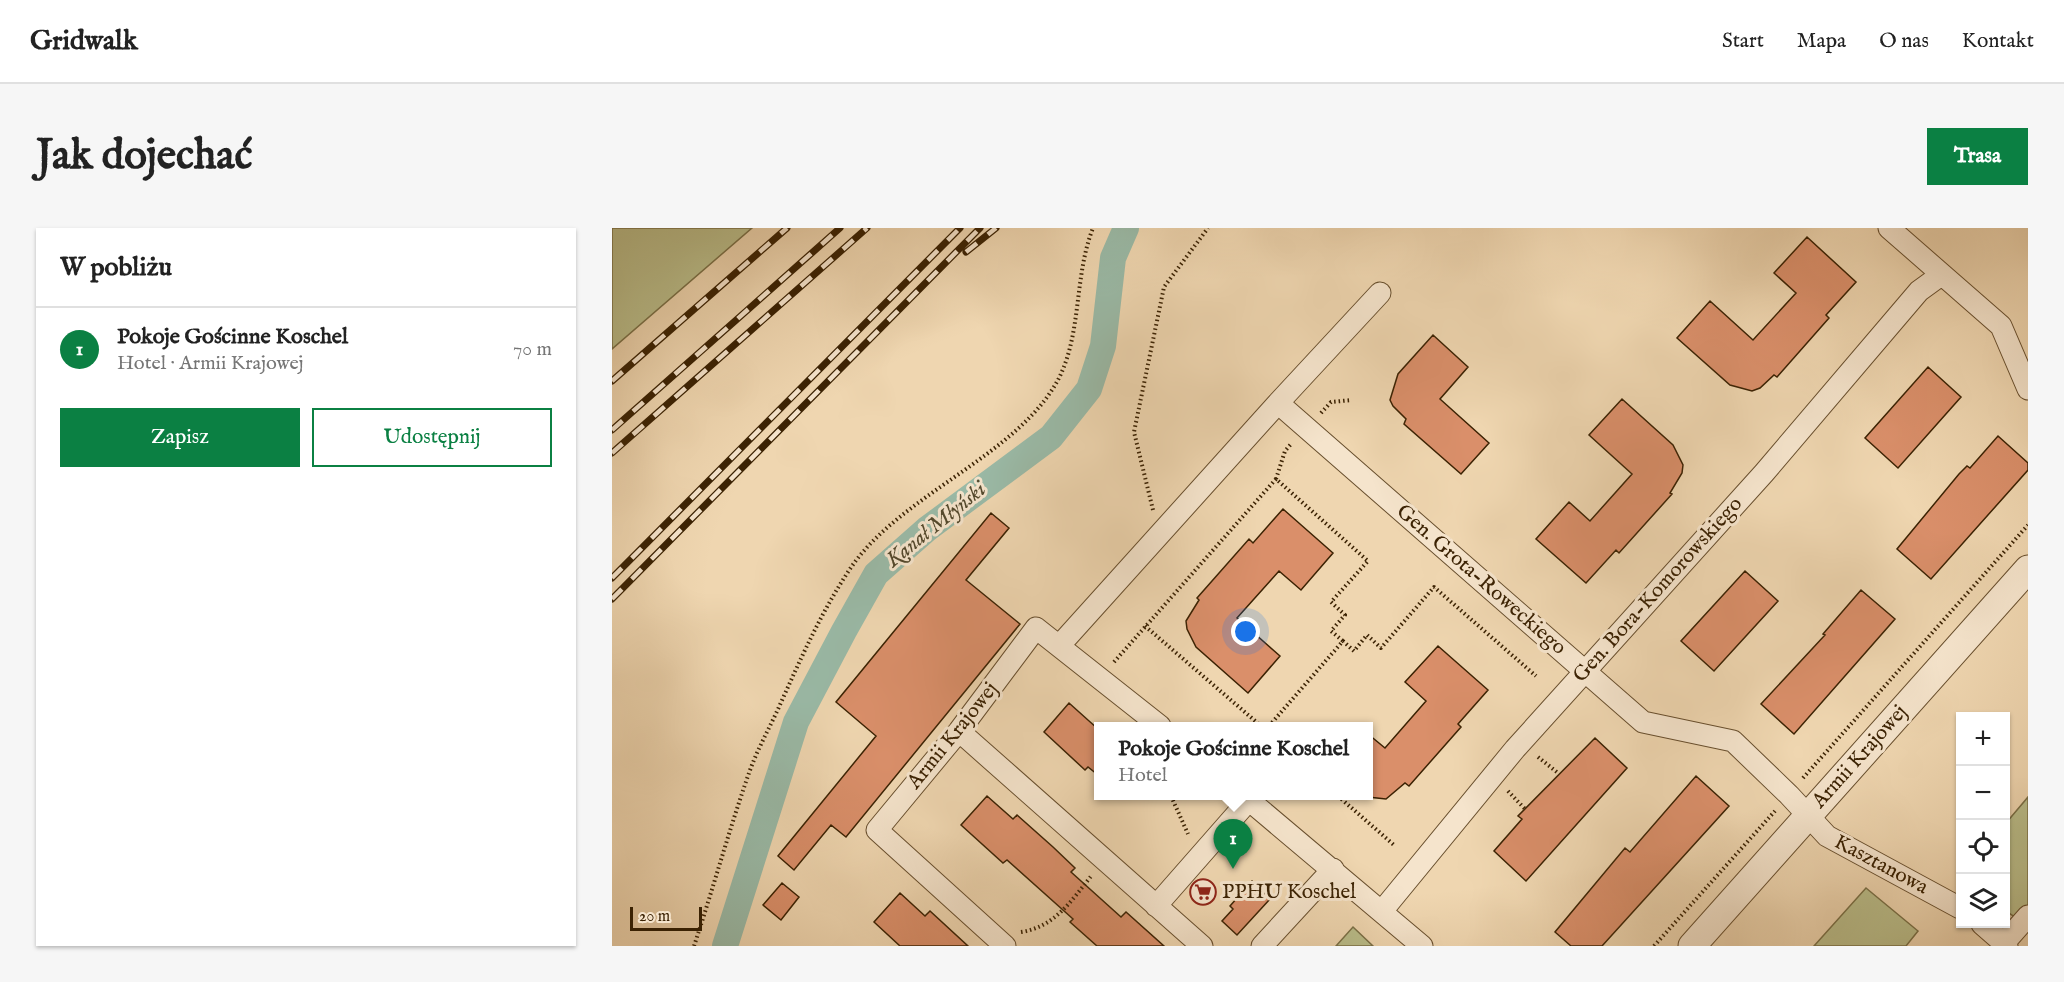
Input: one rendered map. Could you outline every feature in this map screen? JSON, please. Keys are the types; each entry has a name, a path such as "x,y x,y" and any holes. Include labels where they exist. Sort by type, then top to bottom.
{"street":[{"path":"1888,228 2001,326 2028,389"},
{"name":"Gen. Bora-Komorowskiego","path":"1382,910 1515,749 1764,473 1919,291 1941,275"},
{"path":"1059,646 1380,293"},
{"name":"Gen. Grota-Roweckiego","path":"1278,403 1642,722 1733,741 1789,795 1807,816"},
{"name":"Armii Krajowej","path":"1692,946 2028,569"},
{"name":"Armii Krajowej","path":"999,941 877,830 958,731 1036,628 1155,722"},
{"path":"958,731 1202,946"},
{"path":"1156,906 1244,800"},
{"path":"1248,800 1422,946"},
{"name":"Kasztanowa","path":"1807,816 1827,836 1956,906"},
{"path":"1263,946 1333,869"},
{"path":"1987,928 2006,945 2028,916"}],"path":[{"path":"694,946 750,772 812,632 851,567 873,538 1010,434 1042,402 1059,377 1071,340 1084,250 1094,228"},
{"path":"1159,536 1134,432 1164,287 1208,228"},
{"path":"1324,410 1331,402 1352,400"},
{"path":"1100,678 1276,479 1285,451"},
{"path":"1276,479 1368,561 1331,602 1345,615 1331,631 1354,651 1367,635 1381,648 1434,587 1536,676"},
{"path":"1654,946 2028,525"},
{"path":"1145,626 1256,722"},
{"path":"1272,722 1343,641"},
{"path":"1538,757 1558,773"},
{"path":"1508,791 1525,809"},
{"path":"1173,800 1188,831 1190,867"},
{"path":"1344,800 1394,845"},
{"path":"999,941 1037,929 1061,914 1098,867"}],"green space":[{"path":"612,228 752,228 612,349"},
{"path":"2028,797 2028,926 2010,914 2010,818"},
{"path":"1866,888 1918,931 1906,946 1814,946"},
{"path":"1353,927 1373,946 1336,946"}],"building":[{"path":"1807,237 1856,282 1826,315 1829,318 1777,377 1774,375 1760,388 1752,391 1730,385 1677,338 1710,301 1753,340 1796,293 1774,273"},
{"path":"1433,335 1468,367 1440,399 1489,443 1461,474 1404,424 1406,419 1390,400 1398,374"},
{"path":"1928,367 1961,397 1898,468 1865,438"},
{"path":"1622,399 1673,445 1683,465 1682,473 1670,493 1672,494 1619,553 1616,550 1586,583 1536,539 1569,502 1590,521 1632,474 1589,435"},
{"path":"1998,436 2028,463 2028,470 1931,579 1897,549 1959,474 1967,466 1970,468"},
{"path":"1283,509 1333,553 1301,590 1279,571 1237,618 1280,656 1248,693 1196,647 1187,629 1186,621 1199,600 1197,598 1249,539 1253,543"},
{"path":"991,513 1009,528 966,580 1020,624 846,837 831,825 794,870 778,856 876,736 836,702"},
{"path":"1745,571 1778,601 1714,671 1681,641"},
{"path":"1861,590 1895,619 1794,734 1761,704 1825,635 1823,634"},
{"path":"1438,646 1488,690 1458,724 1461,727 1409,786 1405,783 1386,799 1373,798 1373,738 1385,748 1426,701 1405,682"},
{"path":"1069,703 1094,725 1094,772 1088,767 1085,770 1044,732"},
{"path":"1595,738 1627,768 1526,881 1494,851 1522,819 1518,816"},
{"path":"1696,776 1729,806 1602,946 1571,946 1555,932 1625,848 1630,852"},
{"path":"987,796 1013,819 1017,815 1053,847 1075,868 1071,872 1121,917 1126,912 1164,946 1097,946 1070,922 1073,919 1007,860 1003,863 961,825"},
{"path":"1252,881 1270,899 1237,935 1222,921 1233,909 1230,906"},
{"path":"782,883 799,897 781,920 763,905"},
{"path":"900,893 925,916 930,911 968,946 900,946 874,922"}],"waterway":[{"name":"Kanał Młyński","path":"725,946 796,722 844,631 876,574 927,529 1051,437 1089,389 1103,346 1113,258 1126,228"}],"railway":[{"path":"612,381 787,228"},
{"path":"612,430 840,228"},
{"path":"612,453 867,228"},
{"path":"612,578 960,228"},
{"path":"612,599 980,228"},
{"path":"966,252 996,228"}],"place":[{"name":"Pokoje Gościnne Koschel","path":"1233,869"},
{"name":"PPHU Koschel","path":"1203,892"}]}
